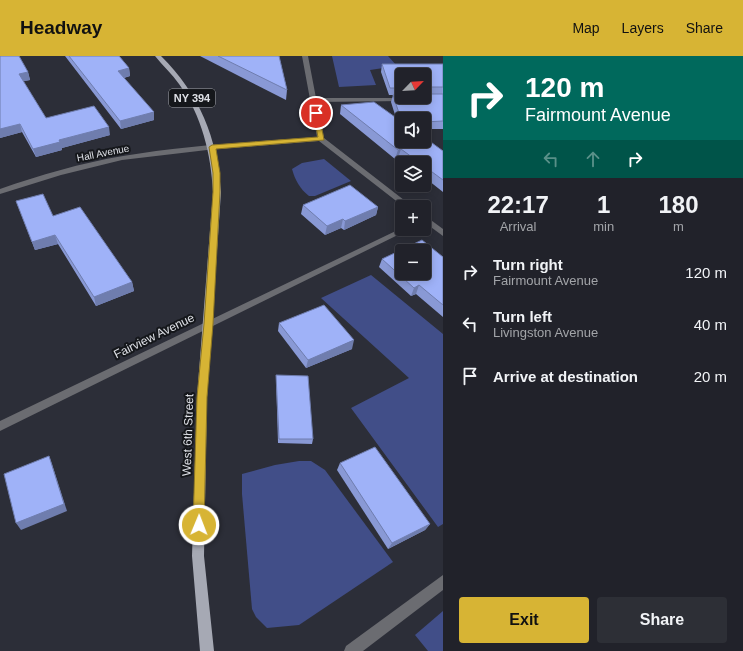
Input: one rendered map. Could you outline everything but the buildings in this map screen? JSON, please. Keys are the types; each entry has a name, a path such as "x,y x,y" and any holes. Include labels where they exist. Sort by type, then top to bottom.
{"main road":[{"name":"NY 394","path":"158,56 188,91 196,105 212,147"},
{"name":"West 6th Street","path":"207,651 198,556 202,397 217,192 212,147"}],"street":[{"path":"305,56 321,139 400,200"},
{"path":"314,100 395,99"},
{"name":"Hall Avenue","path":"0,192 65,171 150,154 212,147 321,139"},
{"path":"431,224 443,233"},
{"name":"Fairview Avenue","path":"0,426 395,234"},
{"path":"351,651 443,582"}],"shaded area":[{"path":"332,56 388,56 397,66 370,70 376,85 339,87"},
{"path":"324,159 351,181 315,196 309,196 298,184 292,169 302,163"},
{"path":"371,275 443,334 443,524 438,527 351,408 409,378 321,298"},
{"path":"299,461 311,461 325,470 393,562 299,625 267,628 256,617 252,609 242,494 242,474 275,465"},
{"path":"443,611 443,651 428,651 415,635"}],"route":[{"path":"199,525 202,397 217,192 212,147 321,139 316,113"}]}
